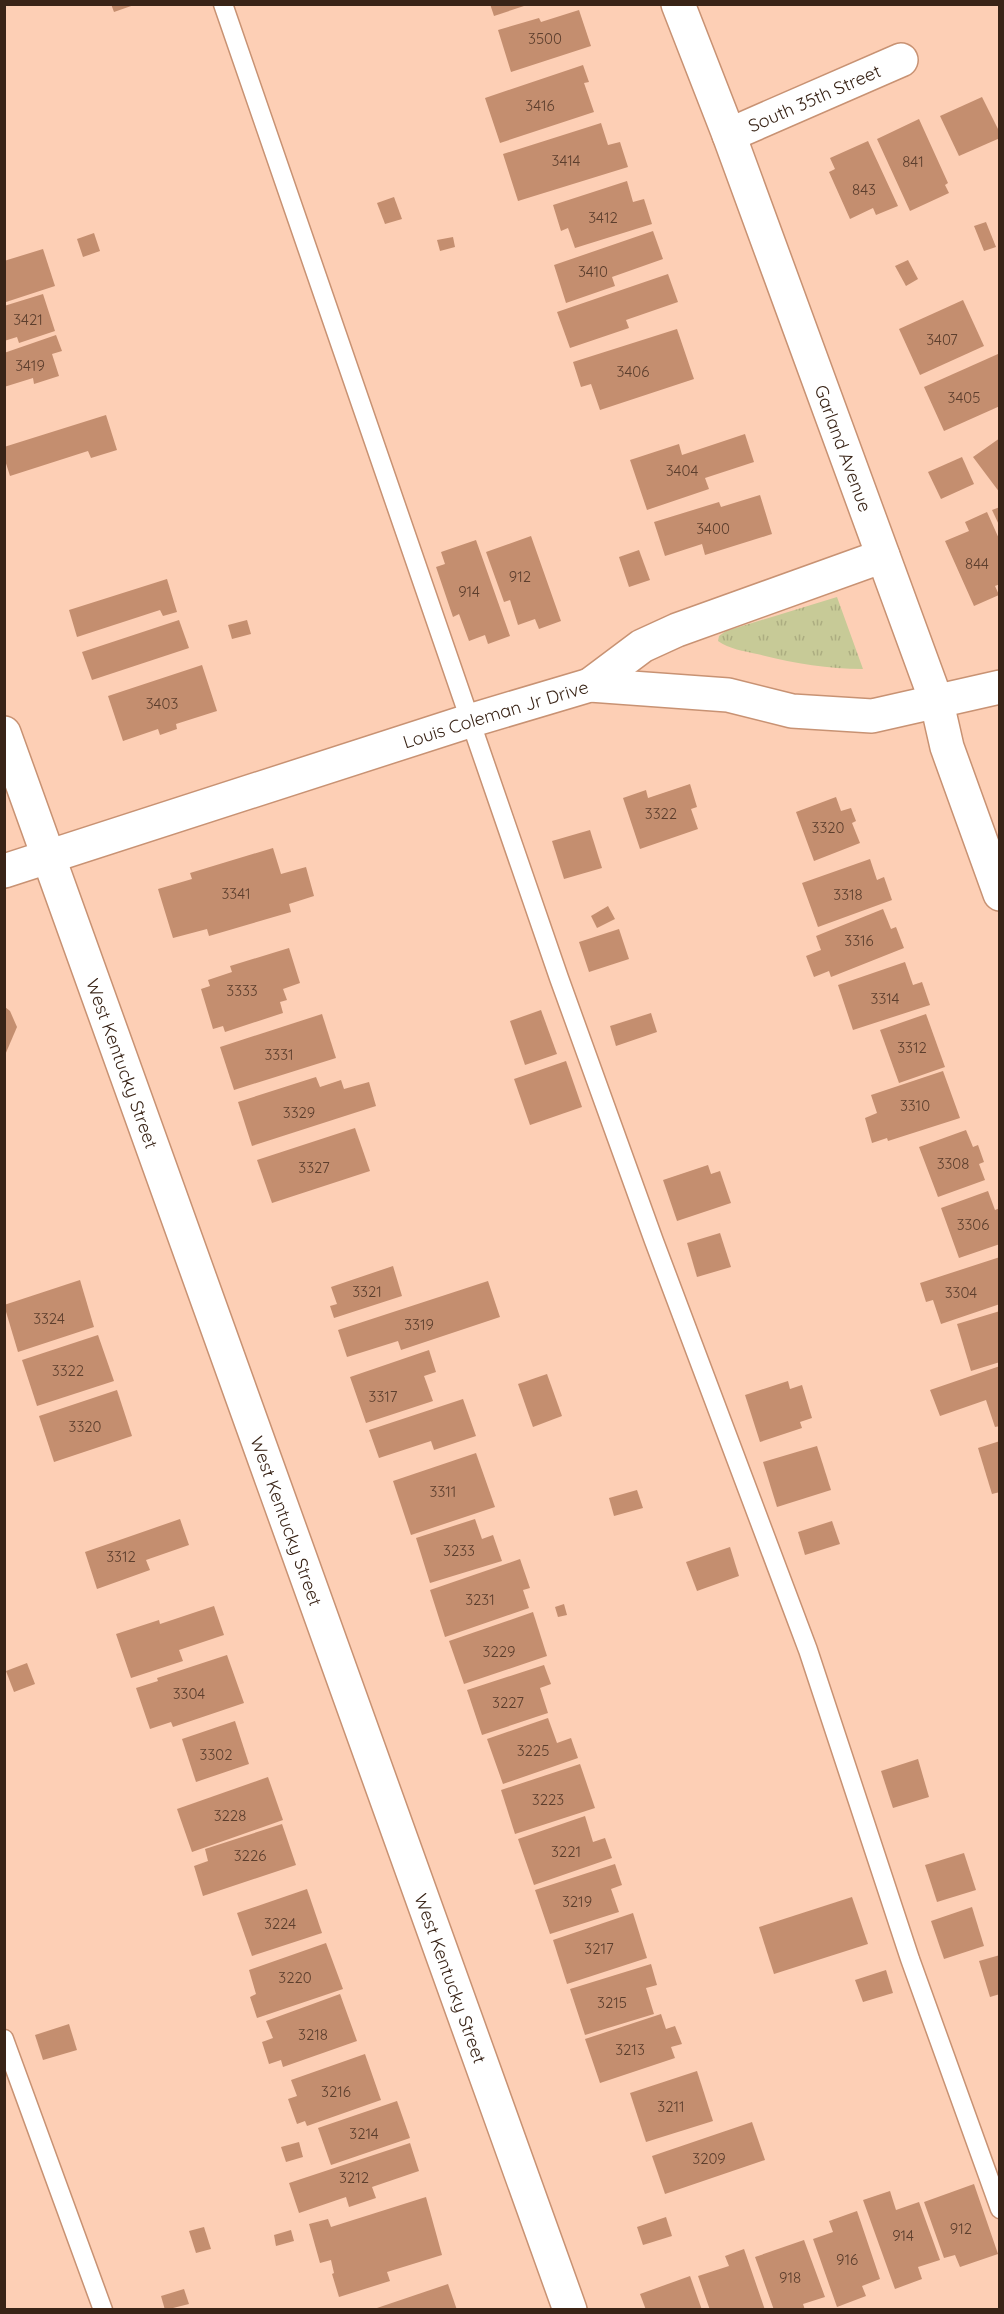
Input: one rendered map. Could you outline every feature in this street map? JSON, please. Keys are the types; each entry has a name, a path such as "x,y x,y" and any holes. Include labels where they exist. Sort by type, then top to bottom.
{"street":[{"name":"Garland Avenue","path":"678,4 729,135 883,556 936,703 950,756 999,894"},
{"name":"South 35th Street","path":"729,135 901,60"},
{"path":"591,685 642,646 677,630 883,556"},
{"name":"Louis Coleman Jr Drive","path":"4,871 591,685 728,695 792,711 872,716 999,687"},
{"name":"West Kentucky Street","path":"4,734 570,2310"}],"lane":[{"path":"223,4 559,978 654,1241 808,1650 910,1959 999,2209"},
{"path":"4,2039 103,2310"}],"green space":[{"path":"837,597 863,669 797,663 737,649 718,641 719,636 726,631"}],"building":[{"path":"111,4 134,4 134,5 114,12"},
{"path":"490,4 527,4 527,5 494,16"},
{"path":"579,10 591,46 511,72 498,30 539,18 541,22"},
{"path":"583,65 589,82 584,83 594,112 500,143 485,98"},
{"path":"982,97 1000,133 1000,138 959,156 940,116"},
{"path":"919,119 948,183 945,185 949,193 910,211 877,139"},
{"path":"601,123 608,145 620,142 628,167 518,201 503,154"},
{"path":"868,141 898,206 876,215 873,208 850,219 829,172 835,169 830,158"},
{"path":"627,181 633,202 644,199 652,224 575,248 568,228 561,231 553,205"},
{"path":"394,197 402,219 385,224 377,203"},
{"path":"986,222 996,247 984,251 974,226"},
{"path":"653,231 663,259 612,277 615,286 566,303 554,265"},
{"path":"94,233 100,251 83,257 77,239"},
{"path":"453,237 455,247 440,251 437,240"},
{"path":"43,249 55,286 6,302 4,261"},
{"path":"908,260 918,279 906,286 895,266"},
{"path":"668,274 678,302 626,320 629,328 570,348 557,312"},
{"path":"43,294 55,331 19,343 17,337 4,341 4,306"},
{"path":"963,300 984,346 920,375 899,329"},
{"path":"677,329 694,379 600,410 591,384 581,387 573,362"},
{"path":"56,335 62,351 52,354 59,376 34,384 33,378 4,387 4,353"},
{"path":"998,354 1000,358 1000,406 944,431 924,387"},
{"path":"106,415 117,450 91,458 88,451 10,476 4,457 4,447"},
{"path":"745,434 754,462 705,478 709,489 647,510 630,460 679,444 682,455"},
{"path":"1000,438 1000,493 973,457"},
{"path":"962,457 974,484 941,499 928,472"},
{"path":"760,495 772,534 705,555 702,544 665,556 654,522 719,502 721,507"},
{"path":"1000,507 1000,527 992,510"},
{"path":"987,512 1000,541 1000,584 995,586 999,595 974,606 945,541 969,531 965,522"},
{"path":"531,536 561,621 539,629 535,619 518,625 510,600 504,602 486,552"},
{"path":"476,540 510,636 488,644 485,635 469,641 459,614 453,617 436,567 445,564 441,552"},
{"path":"639,550 650,580 629,587 619,557"},
{"path":"167,579 177,612 163,616 160,610 77,637 69,610"},
{"path":"179,620 189,648 92,680 82,652"},
{"path":"247,620 251,634 232,639 228,625"},
{"path":"202,665 217,711 176,724 177,729 160,735 158,729 123,741 108,696"},
{"path":"690,784 697,807 691,809 698,829 640,849 623,798 646,790 648,798"},
{"path":"836,797 841,811 851,808 856,821 852,823 860,843 814,861 796,812"},
{"path":"590,830 602,868 564,879 552,841"},
{"path":"273,848 281,874 306,867 314,896 289,904 291,912 209,936 207,929 173,938 158,889 192,879 190,873"},
{"path":"870,859 877,880 884,877 892,900 818,927 802,883"},
{"path":"608,906 615,919 597,928 591,916"},
{"path":"883,909 891,929 896,927 904,948 831,977 829,971 814,977 806,956 821,950 816,936"},
{"path":"619,929 629,959 589,972 579,942"},
{"path":"289,948 300,983 283,989 287,1000 280,1002 283,1013 225,1032 223,1026 213,1029 201,989 210,986 208,980 232,972 230,966"},
{"path":"905,962 913,985 922,982 930,1005 853,1030 838,985"},
{"path":"5,1007 10,1011 17,1027 5,1055"},
{"path":"541,1010 557,1054 525,1065 510,1021"},
{"path":"651,1013 657,1032 616,1046 610,1026"},
{"path":"322,1014 336,1058 234,1090 220,1047"},
{"path":"926,1014 945,1067 899,1083 880,1030"},
{"path":"566,1061 582,1107 530,1125 514,1079"},
{"path":"943,1071 960,1118 888,1141 887,1138 872,1143 865,1118 877,1113 871,1095"},
{"path":"316,1077 320,1087 341,1080 344,1089 369,1082 376,1106 252,1146 238,1102"},
{"path":"355,1128 370,1171 272,1203 257,1160"},
{"path":"966,1130 973,1147 978,1145 984,1162 979,1164 985,1180 938,1197 919,1147"},
{"path":"708,1165 711,1174 720,1171 731,1203 677,1221 663,1180"},
{"path":"988,1191 995,1210 1000,1208 1000,1244 959,1258 941,1208"},
{"path":"720,1233 731,1267 697,1277 687,1243"},
{"path":"1000,1257 1000,1304 941,1324 933,1300 926,1302 920,1283"},
{"path":"393,1266 402,1296 334,1318 330,1306 337,1304 331,1287"},
{"path":"80,1280 94,1327 18,1352 4,1305"},
{"path":"488,1281 500,1317 401,1350 398,1341 347,1357 338,1330"},
{"path":"1000,1311 1000,1362 971,1371 957,1324"},
{"path":"98,1335 114,1381 37,1406 22,1360"},
{"path":"429,1350 436,1372 424,1376 433,1401 366,1423 350,1377"},
{"path":"1000,1366 1000,1426 995,1427 986,1400 940,1416 930,1390"},
{"path":"547,1374 562,1416 533,1427 518,1384"},
{"path":"788,1381 790,1389 802,1385 812,1418 800,1422 802,1428 760,1442 745,1395"},
{"path":"117,1390 132,1436 54,1462 39,1416"},
{"path":"463,1399 476,1436 434,1450 431,1441 379,1458 369,1430"},
{"path":"1000,1441 1000,1492 992,1494 978,1448"},
{"path":"817,1446 831,1490 777,1507 763,1462"},
{"path":"476,1453 495,1507 411,1535 393,1481"},
{"path":"637,1490 643,1508 614,1516 609,1498"},
{"path":"180,1519 189,1545 146,1560 150,1570 97,1589 85,1552"},
{"path":"475,1519 482,1539 493,1535 502,1561 430,1583 416,1538"},
{"path":"832,1521 840,1544 805,1555 798,1532"},
{"path":"730,1547 739,1576 697,1591 686,1562"},
{"path":"520,1559 530,1588 523,1590 529,1608 445,1637 430,1590"},
{"path":"564,1604 567,1615 558,1617 555,1607"},
{"path":"214,1606 224,1635 179,1650 183,1661 131,1678 116,1634 159,1620 160,1624"},
{"path":"533,1612 547,1656 464,1684 449,1641"},
{"path":"227,1655 244,1703 173,1727 171,1722 150,1729 136,1688 158,1681 157,1678"},
{"path":"27,1663 35,1684 14,1692 6,1671"},
{"path":"544,1665 551,1684 540,1688 548,1713 482,1735 467,1690"},
{"path":"548,1718 557,1743 571,1738 578,1758 503,1784 487,1739"},
{"path":"235,1721 249,1764 196,1782 182,1739"},
{"path":"918,1759 929,1797 893,1808 881,1771"},
{"path":"580,1764 595,1808 515,1834 501,1790"},
{"path":"268,1777 283,1820 192,1852 177,1809"},
{"path":"585,1816 593,1842 605,1838 612,1858 534,1885 518,1839"},
{"path":"282,1824 296,1865 203,1896 194,1866 208,1861 205,1849"},
{"path":"964,1853 976,1890 937,1902 925,1865"},
{"path":"615,1864 622,1885 611,1889 619,1912 550,1934 535,1890"},
{"path":"307,1889 322,1933 252,1956 237,1913"},
{"path":"852,1897 868,1944 774,1974 759,1927"},
{"path":"972,1907 984,1946 944,1959 931,1921"},
{"path":"633,1913 647,1958 567,1984 553,1940"},
{"path":"326,1943 343,1989 257,2018 250,1997 256,1994 249,1970"},
{"path":"1000,1955 1000,1994 990,1997 979,1961"},
{"path":"651,1964 657,1985 646,1988 654,2014 585,2035 570,1989"},
{"path":"886,1970 893,1993 863,2002 855,1980"},
{"path":"340,1994 357,2041 283,2067 281,2060 269,2064 262,2042 273,2038 266,2021"},
{"path":"661,2014 666,2029 675,2026 682,2044 671,2047 675,2058 600,2083 585,2039"},
{"path":"69,2024 77,2050 43,2060 35,2035"},
{"path":"365,2054 381,2100 307,2126 305,2121 297,2124 288,2099 297,2096 291,2080"},
{"path":"697,2071 713,2121 646,2142 630,2093"},
{"path":"397,2101 410,2138 331,2165 318,2128"},
{"path":"752,2122 765,2160 665,2194 652,2156"},
{"path":"299,2142 303,2157 286,2162 281,2147"},
{"path":"410,2143 419,2171 372,2187 376,2198 349,2207 346,2197 299,2213 289,2183"},
{"path":"974,2184 998,2254 960,2267 955,2255 944,2258 924,2202"},
{"path":"890,2191 896,2210 919,2202 940,2260 918,2267 922,2279 895,2289 863,2200"},
{"path":"426,2197 442,2255 387,2272 390,2281 339,2297 332,2274 334,2273 331,2260 320,2263 309,2224 328,2219 331,2227"},
{"path":"857,2211 880,2279 862,2286 866,2296 837,2307 813,2239 833,2232 829,2221"},
{"path":"666,2217 672,2236 643,2245 637,2227"},
{"path":"204,2227 211,2249 196,2253 189,2231"},
{"path":"291,2230 294,2241 276,2246 274,2235"},
{"path":"804,2240 825,2297 803,2304 805,2310 774,2310 755,2257"},
{"path":"744,2249 765,2310 710,2310 698,2276 729,2266 725,2256"},
{"path":"690,2276 702,2310 646,2310 640,2294"},
{"path":"448,2284 457,2310 374,2310 374,2309"},
{"path":"184,2289 189,2304 165,2310 161,2296"}]}
